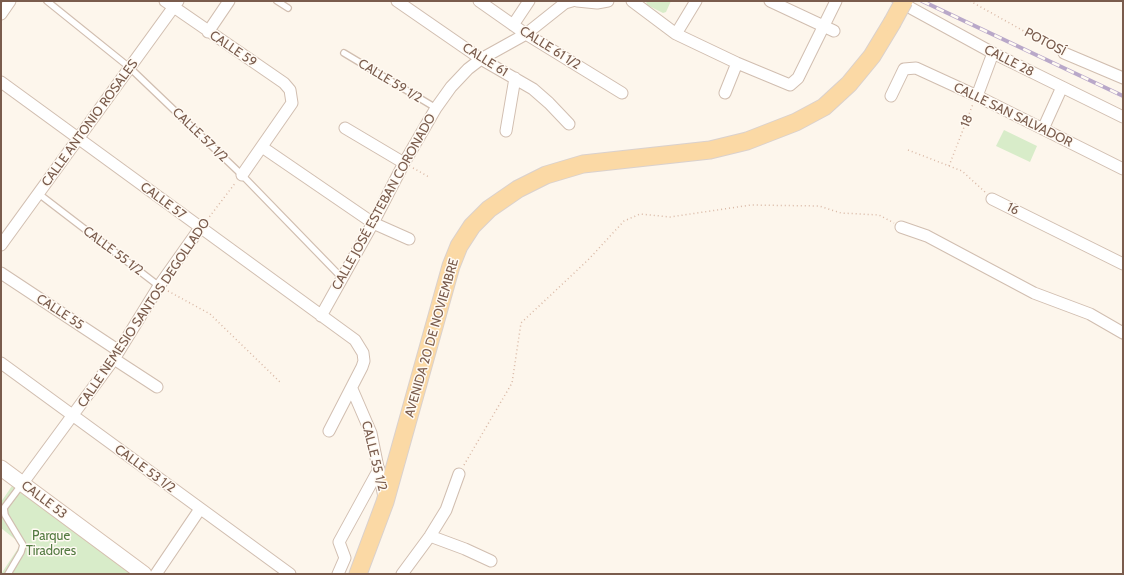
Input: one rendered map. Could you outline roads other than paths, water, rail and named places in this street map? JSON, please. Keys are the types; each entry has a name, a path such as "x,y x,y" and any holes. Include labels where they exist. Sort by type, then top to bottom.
{"main road":[{"name":"AVENIDA 20 DE NOVIEMBRE","path":"358,574 385,502 451,266 459,246 472,226 489,209 518,189 546,175 583,164 710,150 747,141 796,122 824,107 849,84 872,56 904,1"}],"street":[{"path":"1,14 10,1"},
{"path":"208,32 229,1"},
{"name":"CALLE 61","path":"397,1 481,59 515,78 541,95 569,124"},
{"name":"CALLE 61 1/2","path":"479,1 512,25 622,93"},
{"path":"512,25 529,1"},
{"name":"CALLE JOSÉ ESTEBAN CORONADO","path":"321,316 374,223 404,163 436,108 459,78 481,59 526,34 564,3 572,1"},
{"path":"577,1 596,3 608,1"},
{"path":"632,1 676,34 737,63 791,85 796,81 829,29 836,1"},
{"path":"676,34 696,1"},
{"path":"770,1 829,29"},
{"name":"CALLE 28","path":"898,1 992,53 1123,117"},
{"name":"CALLE ANTONIO ROSALES","path":"1,245 129,67 172,3"},
{"name":"CALLE 59","path":"172,3 208,32 284,83 290,90 292,102 262,148"},
{"path":"977,96 992,53"},
{"name":"POTOSÍ","path":"1064,53 1123,78"},
{"path":"725,93 737,63"},
{"name":"CALLE SAN SALVADOR","path":"891,96 903,71 906,68 916,68 977,96 1123,170"},
{"path":"506,131 515,78"},
{"name":"CALLE 57","path":"1,82 355,340 362,349 364,361 352,389"},
{"path":"1043,129 1062,87"},
{"path":"345,128 404,163"},
{"path":"242,175 262,148 374,223 409,239"},
{"name":"16","path":"992,199 1122,261"},
{"path":"901,227 927,236 1034,293 1094,316 1123,333"},
{"name":"CALLE NEMESIO SANTOS DEGOLLADO","path":"22,484 116,355 159,286 200,228"},
{"name":"CALLE 55","path":"1,273 116,355 157,387"},
{"name":"CALLE 53 1/2","path":"2,366 290,574"},
{"path":"329,431 352,389"},
{"name":"CALLE 55 1/2","path":"352,389 371,434 385,502"},
{"name":"CALLE 53","path":"1,468 144,574"},
{"path":"338,574 345,558 339,542 379,469"},
{"path":"402,574 430,536 446,510 459,474"},
{"path":"156,574 200,509"},
{"path":"430,536 491,560"}],"lane":[{"name":"CALLE 57 1/2","path":"47,1 129,67 242,175 343,279"},
{"path":"277,1 288,8"},
{"name":"CALLE 59 1/2","path":"344,53 436,108"},
{"name":"CALLE 55 1/2","path":"39,194 159,286"},
{"path":"8,574 21,552 23,545 5,515 4,508 22,484"}],"railway":[{"path":"922,1 1123,96"}],"park label":[{"name":"Parque Tiradores","path":"51,544"}]}
